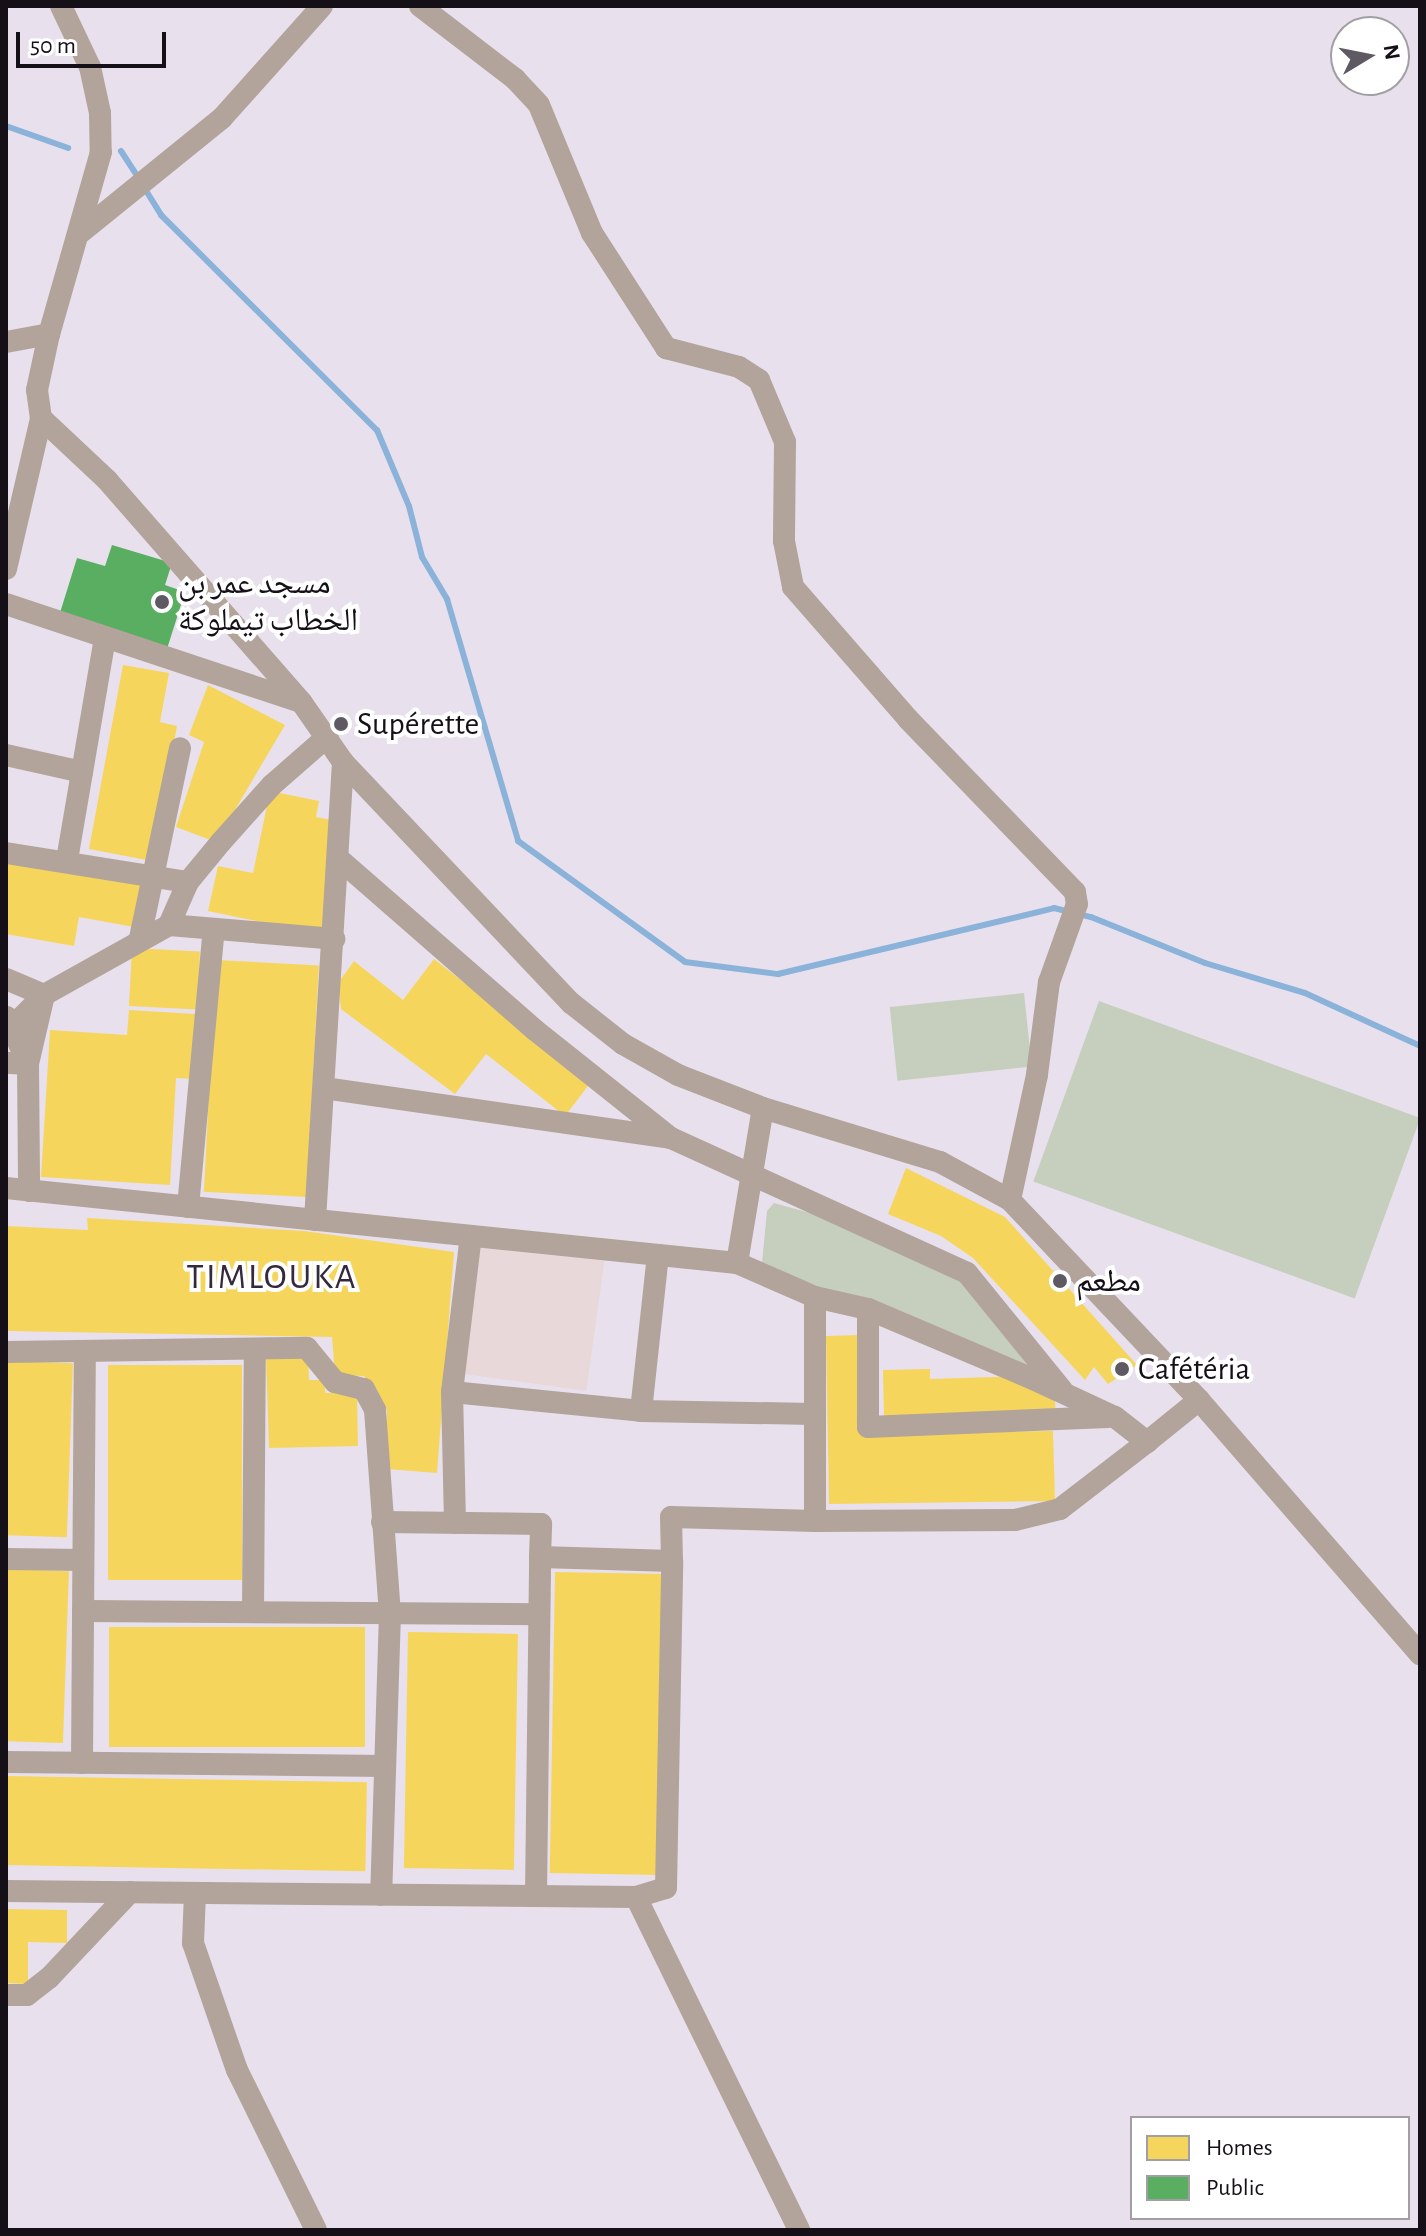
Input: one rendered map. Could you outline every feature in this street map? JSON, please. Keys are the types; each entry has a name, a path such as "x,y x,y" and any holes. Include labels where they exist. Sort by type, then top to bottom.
{"street":[{"path":"6,569 41,418 37,390 49,334 98,178 100,113 90,67 61,6"},
{"path":"80,233 222,118 322,6"},
{"path":"420,6 515,79 539,105 563,152 592,233 666,348 739,367 759,380 785,442 784,541 793,587 908,719 1075,892 1077,904 1049,982 1037,1075 1010,1200"},
{"path":"6,342 49,334"},
{"path":"41,418 107,480 302,703 328,736 343,762 598,1025 678,1075 763,1108 940,1162 1010,1200 1199,1400 1420,1654"},
{"path":"6,604 302,703"},
{"path":"67,860 105,637"},
{"path":"169,925 188,882 272,785 328,736"},
{"path":"140,938 180,748"},
{"path":"6,755 82,772"},
{"path":"315,1220 343,762"},
{"path":"6,853 67,860 188,882"},
{"path":"339,859 535,1030 671,1138 750,1177 885,1232 967,1273 1065,1394"},
{"path":"29,1191 17,1064 7,1026 44,995 140,938 169,925 334,939"},
{"path":"188,1207 214,929"},
{"path":"6,979 44,995"},
{"path":"17,1064 44,995"},
{"path":"324,1088 671,1138"},
{"path":"737,1263 763,1108"},
{"path":"6,1188 737,1263 815,1297 868,1309 1065,1394 1115,1417 1147,1442"},
{"path":"455,1523 452,1392 471,1236"},
{"path":"641,1411 658,1255"},
{"path":"815,1297 815,1521"},
{"path":"868,1309 868,1427 1115,1417"},
{"path":"6,1352 255,1352 307,1348 335,1382 364,1389 375,1410 390,1613 381,1895"},
{"path":"253,1612 255,1352"},
{"path":"82,1763 85,1354"},
{"path":"452,1392 641,1411 813,1414"},
{"path":"6,1891 636,1897 666,1888 671,1517 815,1521 1015,1520 1060,1509 1199,1400"},
{"path":"382,1522 541,1524 536,1896"},
{"path":"540,1557 672,1561"},
{"path":"6,1559 83,1560"},
{"path":"83,1611 539,1614"},
{"path":"6,1762 385,1766"},
{"path":"6,1995 27,1995 49,1978 130,1892"},
{"path":"195,1893 193,1943 237,2070 316,2230"},
{"path":"636,1897 799,2230"}],"shaded area":[{"path":"481,1242 605,1259 586,1391 462,1374"}],"green space":[{"path":"1024,993 1032,1067 897,1081 890,1007"},
{"path":"1099,1001 1420,1118 1355,1298 1033,1181"},
{"path":"774,1203 839,1221 960,1274 1029,1365 885,1308 769,1270 762,1263 767,1211"}],"building: Homes":[{"path":"123,665 169,673 160,722 177,726 152,861 89,849"},
{"path":"208,685 285,725 216,842 176,827 204,742 189,735"},
{"path":"270,791 319,801 316,817 337,821 323,935 208,911 218,866 253,873"},
{"path":"6,861 142,885 134,927 79,917 74,946 6,934"},
{"path":"132,948 200,952 197,1009 129,1006"},
{"path":"434,959 591,1082 565,1116 486,1054 455,1094 341,1009 338,983 354,961 403,1000"},
{"path":"216,960 319,965 307,1197 204,1192"},
{"path":"129,1010 196,1014 193,1079 176,1078 170,1185 41,1177 50,1030 127,1035"},
{"path":"906,1168 1005,1217 1137,1365 1108,1384 1094,1367 1085,1380 973,1258 941,1236 888,1214"},
{"path":"87,1218 304,1231 454,1252 437,1473 387,1469 387,1410 364,1376 335,1375 332,1337 6,1331 6,1226 88,1230"},
{"path":"859,1335 861,1434 1053,1431 1055,1501 829,1504 826,1336"},
{"path":"308,1355 309,1380 325,1380 325,1393 357,1392 358,1446 269,1448 266,1357"},
{"path":"6,1361 73,1363 67,1537 6,1535"},
{"path":"108,1365 242,1365 242,1580 108,1580"},
{"path":"930,1369 930,1379 1024,1376 1054,1391 1056,1414 884,1419 883,1370"},
{"path":"6,1569 69,1571 63,1743 6,1741"},
{"path":"555,1572 666,1574 661,1875 550,1873"},
{"path":"109,1627 365,1627 365,1747 109,1747"},
{"path":"408,1632 518,1634 514,1870 404,1868"},
{"path":"6,1776 367,1782 365,1871 6,1865"},
{"path":"6,1909 67,1910 67,1943 28,1942 28,1984 6,1983"}],"building: Public":[{"path":"112,545 172,563 165,585 185,592 167,649 59,616 77,558 105,566"}],"waterway":[{"path":"6,126 68,148"},
{"path":"121,151 139,179"},
{"path":"145,189 161,215 377,430 409,506 422,557 447,599 518,841 685,962 778,974 1054,908 1091,917 1205,963 1305,993 1420,1046"}],"place":[{"name":"مسجد عمر بن الخطاب تيملوكة","path":"162,602"},
{"name":"Supérette","path":"341,724"},
{"name":"مطعم","path":"1060,1281"},
{"name":"Cafétéria","path":"1122,1369"}],"district":[{"name":"TIMLOUKA","path":"272,1278"}]}
